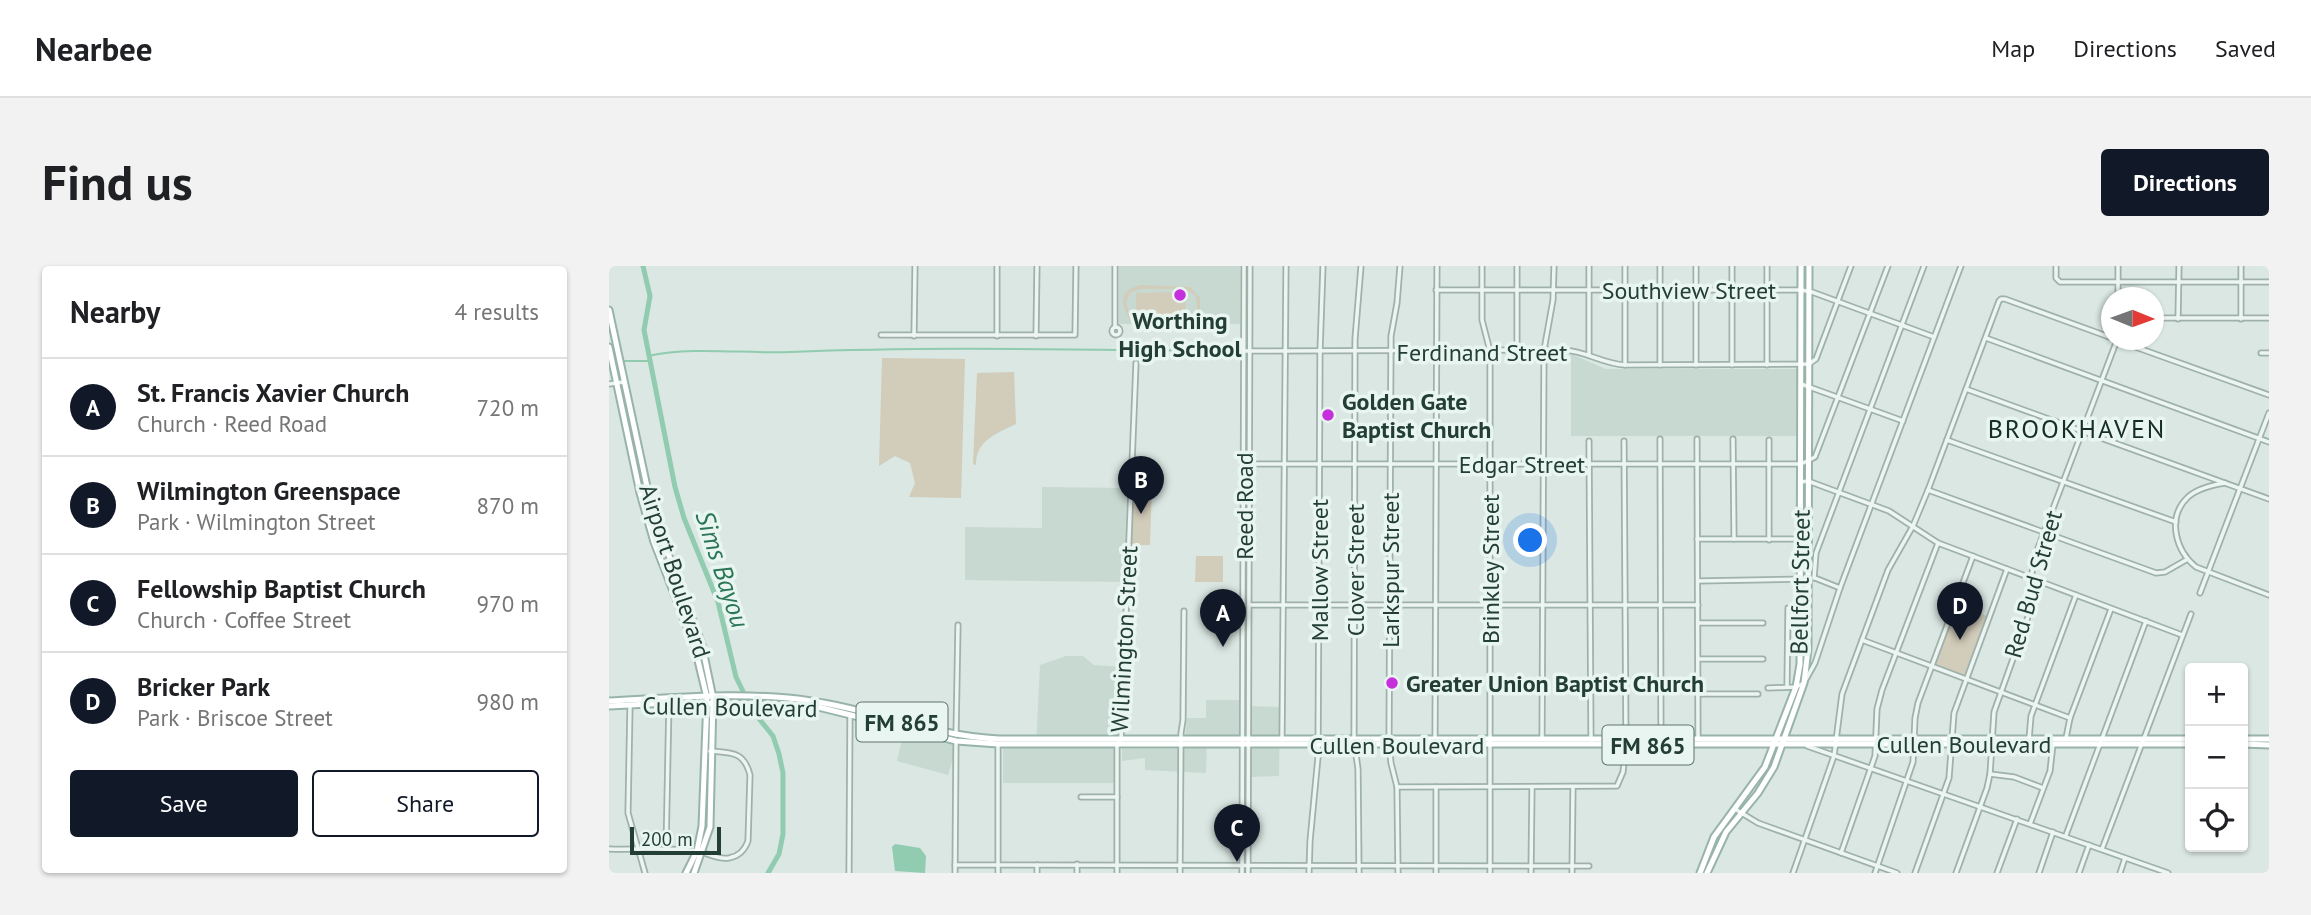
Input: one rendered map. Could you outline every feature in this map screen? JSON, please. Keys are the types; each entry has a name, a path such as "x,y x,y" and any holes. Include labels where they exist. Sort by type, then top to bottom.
{"main road":[{"name":"Bellfort Street","path":"1801,266 1809,364 1801,464 1805,481"},
{"name":"Bellfort Street","path":"1707,873 1721,826 1774,767 1804,683 1808,579 1804,539 1805,481 1809,460 1801,365 1810,266"},
{"name":"Airport Boulevard","path":"609,310 612,340 621,368 620,383 640,493 654,542 698,647"},
{"name":"Airport Boulevard","path":"610,350 662,542 698,647 710,701 710,827 694,873"},
{"path":"640,493 647,491"},
{"name":"Bellfort Street","path":"1700,873 1755,790 1803,664"},
{"name":"Cullen Boulevard","path":"609,704 723,700 812,701 882,720 930,729 956,738"},
{"name":"Cullen Boulevard","path":"882,720 912,730 999,742 2185,744"},
{"path":"912,730 913,727 930,729"},
{"name":"Cullen Boulevard","path":"2142,742 2185,739"},
{"path":"2248,740 2268,742"},
{"path":"2248,744 2268,742"},
{"name":"Cullen Boulevard","path":"1784,743 1836,743"},
{"name":"Airport Boulevard","path":"686,873 700,852 709,751"},
{"path":"704,799 712,799"}],"street":[{"path":"914,336 915,266"},
{"path":"997,266 997,336"},
{"path":"1036,336 1037,266"},
{"path":"881,335 1076,335 1076,266"},
{"path":"1115,266 1115,327"},
{"name":"Reed Road","path":"1245,873 1247,266"},
{"path":"1282,742 1286,266"},
{"name":"Mallow Street","path":"1309,873 1318,742 1320,351 1323,266"},
{"name":"Clover Street","path":"1359,873 1358,769 1354,743 1355,351 1361,266"},
{"name":"Larkspur Street","path":"1398,873 1397,787 1389,743 1391,351 1400,266"},
{"path":"1435,742 1437,266"},
{"name":"Brinkley Street","path":"1482,266 1482,320 1490,351 1490,873"},
{"path":"1517,266 1517,351"},
{"path":"1542,742 1544,350 1554,290 1554,266"},
{"path":"1589,266 1589,355"},
{"path":"1625,266 1625,365"},
{"path":"1660,266 1660,365"},
{"path":"1696,266 1696,365"},
{"path":"1731,266 1732,365"},
{"path":"1767,266 1767,365"},
{"path":"1809,364 1815,361 1851,266"},
{"path":"1801,464 1815,457 1888,266"},
{"path":"1808,579 1924,266"},
{"path":"1768,688 1796,687 1804,683 1815,663 1840,588 1961,266"},
{"path":"2056,266 2057,281 2269,282"},
{"path":"2118,266 2118,287"},
{"path":"2178,319 2179,266"},
{"path":"2241,266 2241,318"},
{"name":"Southview Street","path":"1436,290 1801,290 1934,337"},
{"path":"1793,873 1835,756 1837,714 1861,639 1888,570 1913,526 1928,490 2001,299 2101,334"},
{"path":"2164,318 2269,318"},
{"path":"1986,338 2269,442"},
{"name":"Ferdinand Street","path":"1247,351 1571,350 1606,363 1625,365 1809,364"},
{"name":"Red Bud Street","path":"1956,873 1990,774 1994,712 2029,614 2031,578 2044,532 2112,350"},
{"path":"2145,350 2269,395"},
{"path":"2261,353 2269,354"},
{"name":"Wilmington Street","path":"1117,873 1119,742 1136,363"},
{"path":"609,384 620,383"},
{"path":"1801,384 1903,421"},
{"path":"1966,389 2269,499"},
{"path":"2200,593 2269,413"},
{"path":"1660,439 1661,743"},
{"path":"1697,439 1698,743"},
{"path":"1733,439 1734,540"},
{"path":"1769,440 1769,540"},
{"path":"1947,440 2176,522"},
{"path":"1588,441 1591,743"},
{"path":"1397,787 1615,788 1623,772 1626,743 1624,441"},
{"name":"Edgar Street","path":"1246,464 1801,464"},
{"path":"1805,481 1901,517 1938,543 2182,635"},
{"path":"2227,483 2202,488 2188,497 2176,522 2175,532 2179,548 2186,559 2209,573 2269,595"},
{"path":"1928,490 2156,573 2165,572 2186,559"},
{"path":"1697,539 1804,539"},
{"path":"1840,853 1872,768 1880,700 1938,543"},
{"path":"1875,873 1908,780 1918,703 1973,556"},
{"path":"1916,873 1944,794 1951,765 1954,713 2007,569"},
{"path":"1698,581 1808,579 1840,588"},
{"path":"2029,742 2029,727 2035,706 2076,596"},
{"path":"1246,605 1698,605"},
{"path":"1787,686 1788,608"},
{"path":"2066,742 2070,718 2111,609"},
{"path":"1180,873 1184,611"},
{"path":"2102,849 2191,614"},
{"path":"2065,836 2147,621"},
{"path":"1698,623 1763,623"},
{"path":"955,873 958,625"},
{"path":"1861,639 2070,718"},
{"path":"1698,659 1763,659"},
{"path":"1803,664 1815,663"},
{"path":"1698,694 1758,694"},
{"path":"666,850 669,701"},
{"path":"630,703 628,813 645,873"},
{"path":"849,873 850,712"},
{"path":"998,873 999,742"},
{"path":"2030,824 2050,771 2053,742"},
{"path":"1807,745 2168,873"},
{"path":"609,849 700,852 719,858 739,854 748,841 748,765 740,756 709,751"},
{"path":"1990,774 2014,777 2043,788"},
{"path":"1436,787 1436,873"},
{"path":"1531,873 1532,788"},
{"path":"1572,873 1573,788"},
{"path":"1081,797 1117,797"},
{"path":"1735,809 1758,823 1897,873"},
{"path":"1997,873 2017,820"},
{"path":"2039,873 2053,832"},
{"path":"2079,873 2089,845"},
{"path":"2120,873 2125,858"},
{"path":"1077,864 1077,873"},
{"path":"955,865 1589,866"},
{"path":"1037,873 1038,865"}],"shaded area":[{"name":"Worthing High School","path":"1119,266 1240,266 1240,324 1119,324"},
{"path":"1141,285 1190,287 1200,298 1200,310 1193,322 1131,322 1123,300 1127,291","holes":["1141,289 1185,289 1196,296 1197,309 1185,319 1140,319 1129,313 1126,302 1131,292"]},
{"path":"1185,292 1186,315 1136,315 1136,293"},
{"path":"1571,354 1606,369 1797,369 1797,436 1571,436"},
{"path":"882,358 965,359 961,498 909,497 915,483 910,463 895,456 879,466"},
{"path":"1014,372 1016,424 983,444 979,449 976,465 973,464 977,373"},
{"path":"1133,484 1152,484 1150,545 1130,545"},
{"path":"1042,487 1127,488 1126,582 965,580 965,527 1042,528"},
{"path":"1196,556 1223,556 1223,582 1195,582"},
{"path":"1959,598 1974,604 1972,611 1987,616 1964,676 1933,665"},
{"path":"1066,656 1083,656 1094,665 1121,667 1115,783 1003,783 1003,748 1036,747 1040,665"},
{"path":"1206,700 1239,700 1251,706 1280,707 1279,776 1251,777 1252,737 1207,736 1206,773 1145,770 1145,758 1122,761 1122,749 1184,749 1187,718 1206,718"},
{"path":"904,731 954,745 948,775 897,761"},
{"path":"895,844 920,848 926,856 925,873 895,871 892,847"}],"waterway":[{"name":"Sims Bayou","path":"643,266 650,296 644,330 675,487 684,518 718,602 736,677 752,710 773,736 783,773 783,834 779,854 768,873"},
{"path":"648,356 701,351 1236,351"},
{"path":"609,361 649,361"}],"place":[{"name":"Worthing High School","path":"1180,295"},
{"name":"Golden Gate Baptist Church","path":"1328,415"},
{"name":"Wilmington Greenspace","path":"1141,514"},
{"name":"Bricker Park","path":"1960,640"},
{"name":"St. Francis Xavier Church","path":"1223,647"},
{"name":"Greater Union Baptist Church","path":"1392,683"},
{"name":"Fellowship Baptist Church","path":"1237,862"}],"district":[{"name":"BROOKHAVEN","path":"2077,428"}]}
